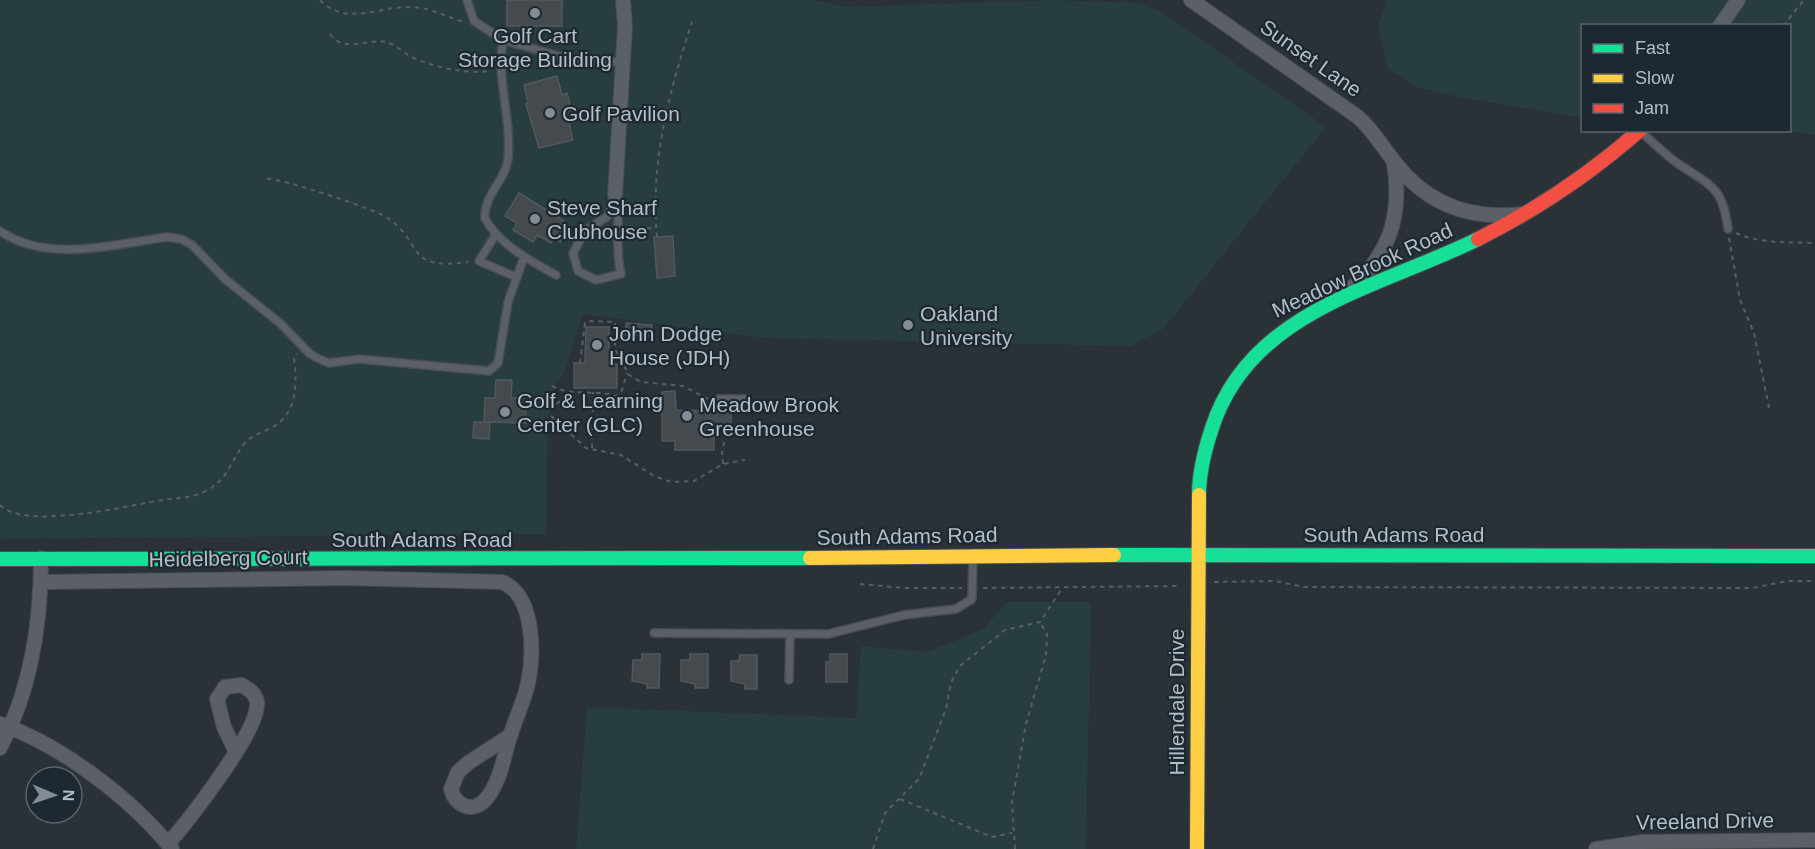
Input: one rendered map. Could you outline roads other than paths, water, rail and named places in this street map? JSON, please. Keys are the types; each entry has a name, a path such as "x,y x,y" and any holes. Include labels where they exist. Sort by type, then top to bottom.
{"main road":[{"name":"Meadow Brook Road","path":"1197,554 1203,454 1213,418 1240,369 1260,346 1291,324 1534,212 1584,180 1639,132"},
{"name":"South Adams Road","path":"0,559 655,560 1197,554 1815,556"},
{"name":"Hillendale Drive","path":"1197,554 1197,849"}],"street":[{"path":"615,195 625,26 623,0"},
{"path":"625,26 633,0"},
{"name":"Sunset Lane","path":"1191,0 1358,117 1372,130 1394,162 1421,191 1451,207 1485,215 1534,212"},
{"path":"1721,24 1738,0"},
{"name":"Sunset Lane","path":"1334,303 1374,265 1390,235 1398,197 1394,162"},
{"path":"0,748 5,726 31,661 41,582 41,558"},
{"name":"Heidelberg Court","path":"41,582 347,578 502,582 515,589 523,602 528,621 530,652 528,683 501,766 487,798 476,806 461,806 456,802 451,789 458,772 511,735"},
{"path":"5,726 59,754 102,782 170,846 196,812 235,750"},
{"name":"Vreeland Drive","path":"1596,849 1643,842 1815,840"}],"lane":[{"path":"467,0 471,17 478,25 503,40 576,61 623,62"},
{"path":"503,40 501,70 508,162 484,213 487,222 496,234 524,257 556,275"},
{"path":"1641,132 1680,165 1708,181 1725,205 1728,229"},
{"path":"615,195 618,206 616,250 621,274 596,280 578,271 573,253 585,231 608,216 615,195"},
{"path":"0,231 31,245 79,250 167,237 187,241 225,279 281,324 310,354 329,363 359,359 489,371 498,363 508,302 524,257"},
{"path":"496,234 479,261 516,277"},
{"path":"719,399 744,399"},
{"path":"654,633 828,634 904,615 962,607 970,602 973,595 973,556"},
{"path":"789,680 790,635"}],"place":[{"name":"Golf Cart Storage Building","path":"535,13"},
{"name":"Golf Pavilion","path":"550,113"},
{"name":"Steve Sharf Clubhouse","path":"535,219"},
{"name":"Oakland University","path":"908,325"},
{"name":"John Dodge House (JDH)","path":"597,345"},
{"name":"Golf & Learning Center (GLC)","path":"505,412"},
{"name":"Meadow Brook Greenhouse","path":"687,416"}]}
